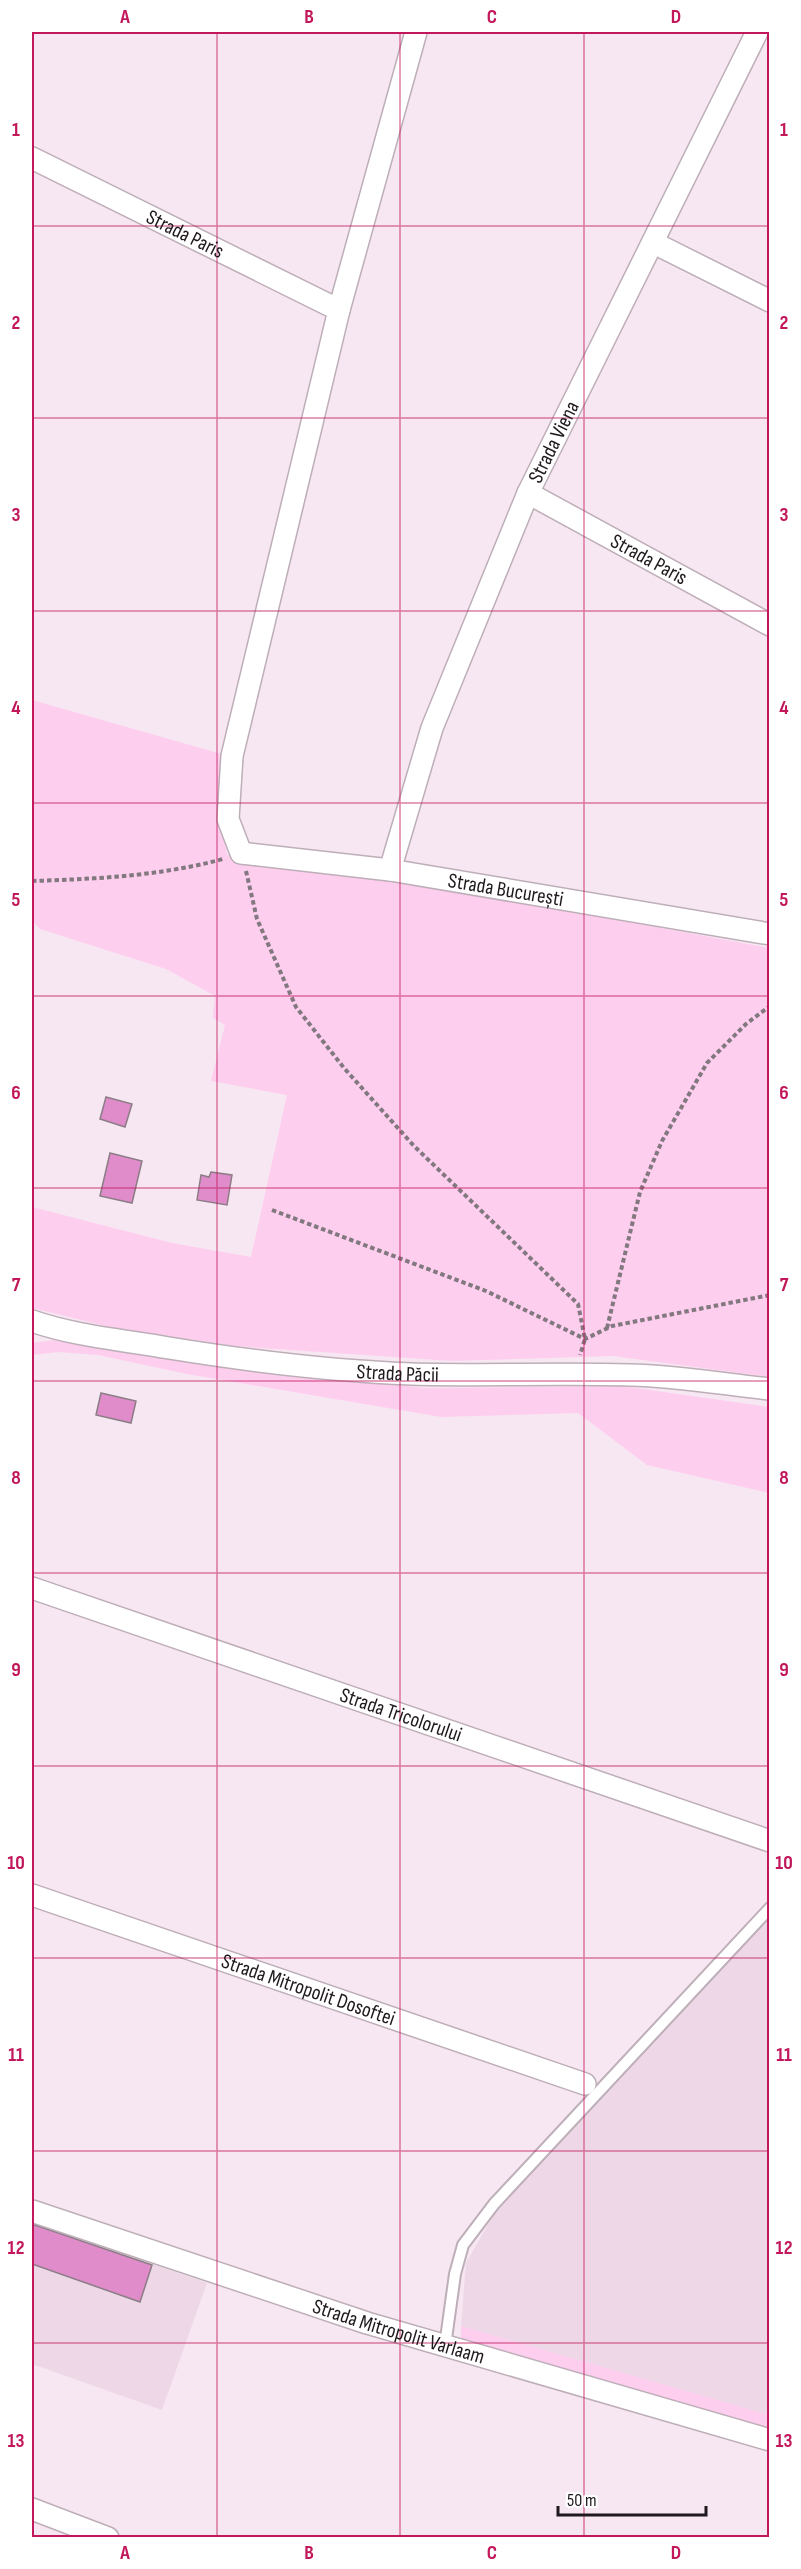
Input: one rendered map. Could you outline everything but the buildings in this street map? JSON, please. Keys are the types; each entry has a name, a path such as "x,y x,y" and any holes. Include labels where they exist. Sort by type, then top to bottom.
{"street":[{"path":"241,853 228,819 232,756 339,310 416,32"},
{"name":"Strada Viena","path":"390,870 432,728 528,493 758,32"},
{"name":"Strada Paris","path":"32,158 339,310"},
{"path":"654,243 770,301"},
{"name":"Strada Paris","path":"528,493 770,625"},
{"name":"Strada București","path":"241,853 390,870 770,934"},
{"name":"Strada Păcii","path":"38,1326 217,1356 306,1366 410,1374 632,1375 770,1389"},
{"name":"Strada Tricolorului","path":"32,1588 770,1841"},
{"name":"Strada Mitropolit Dosoftei","path":"32,1895 585,2084"},
{"name":"Strada Mitropolit Varlaam","path":"32,2211 367,2323 770,2440"},
{"path":"32,2509 108,2538"}],"lane":[{"path":"445,2346 455,2274 464,2245 488,2212 770,1908"}],"path":[{"path":"32,881 112,879 198,866 241,853 257,918 296,1007 344,1068 414,1146 578,1304 585,1339 573,1375"},
{"path":"606,1328 640,1192 662,1141 707,1063 746,1024 770,1006"},
{"path":"272,1210 486,1291 585,1339"},
{"path":"585,1339 606,1328 770,1295"}],"shaded area":[{"path":"32,700 225,755 219,813 227,855 436,886 769,948 769,1377 613,1356 452,1361 234,1346 110,1327 32,1308 32,1207 172,1243 251,1257 287,1095 211,1081 225,1025 213,1018 215,996 166,969 40,929 32,921"},
{"path":"54,1340 227,1366 425,1388 622,1386 769,1407 769,1493 647,1465 578,1413 441,1417 187,1374 98,1355 58,1352 32,1355 32,1343"},
{"path":"769,1917 769,2415 461,2326 466,2263 497,2209"},
{"path":"34,2223 207,2283 162,2410 32,2364 32,2230"},
{"path":"461,2326 769,2415 769,2434 461,2343"}]}
